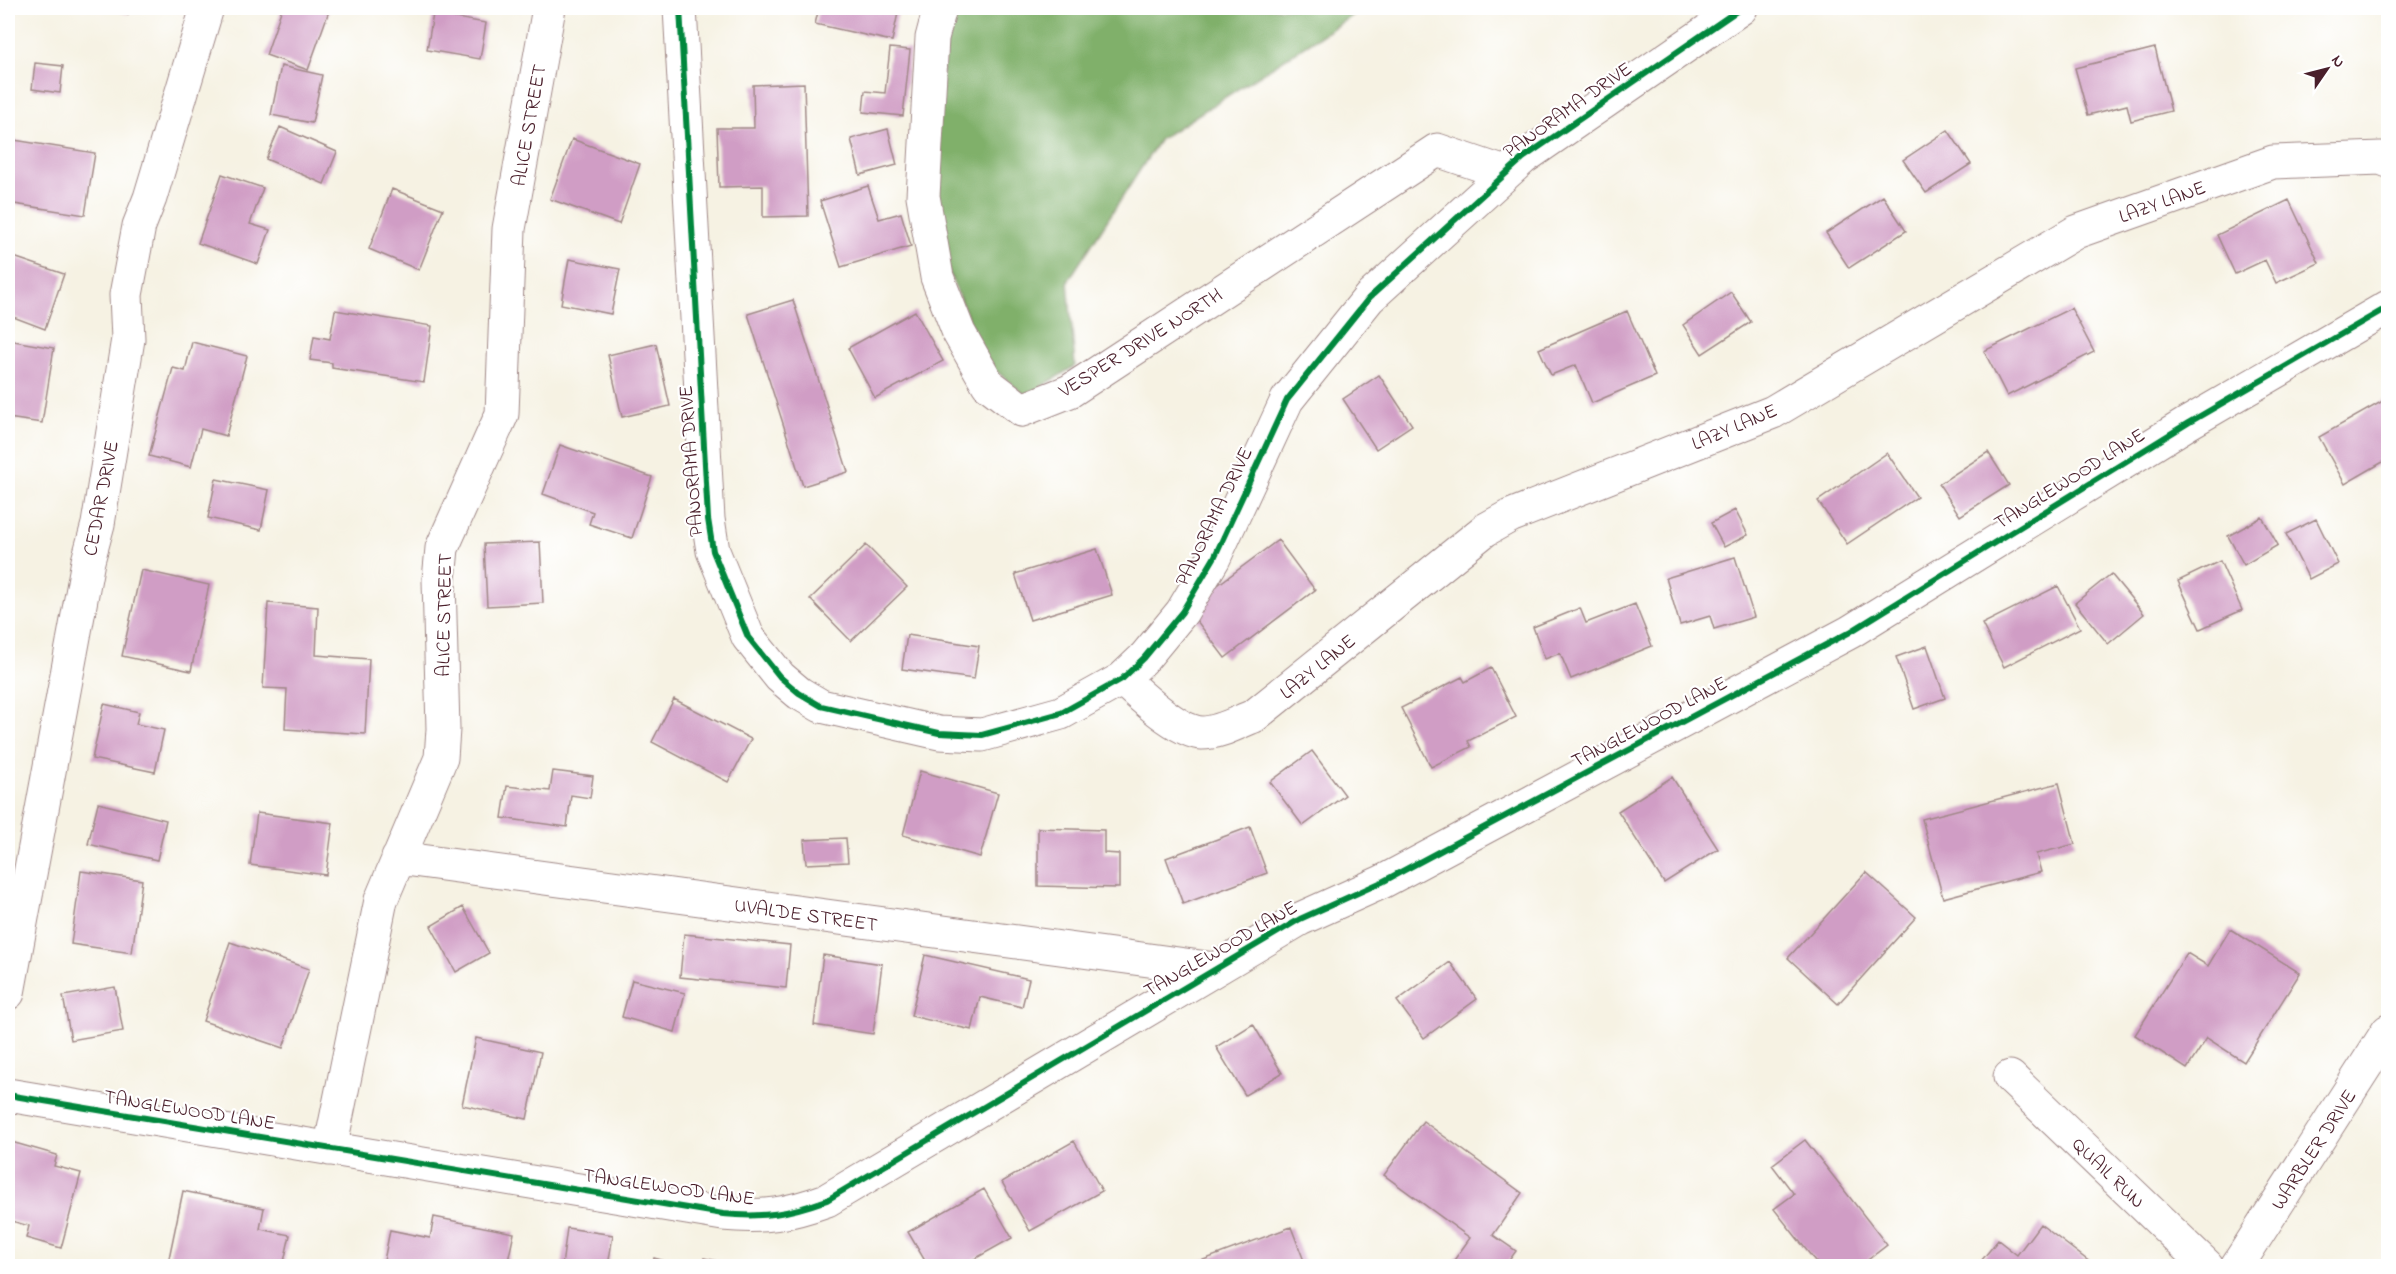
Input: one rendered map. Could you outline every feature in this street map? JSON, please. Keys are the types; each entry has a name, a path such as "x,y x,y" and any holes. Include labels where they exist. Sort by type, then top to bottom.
{"street":[{"name":"CEDAR DRIVE","path":"8,993 88,561 98,524 128,339 126,295 139,226 150,198 207,8"},
{"name":"ALICE STREET","path":"330,1149 381,900 441,759 443,729 439,580 442,548 502,414 508,229 549,8"},
{"name":"PANORAMA DRIVE","path":"680,8 708,519 713,551 748,637 780,677 799,693 821,706 939,733 982,735 1060,713 1122,679 1144,658 1182,612 1214,558 1287,400 1369,298 1389,283 1505,173 1741,8"},
{"name":"VESPER DRIVE NORTH","path":"940,8 932,38 923,196 937,277 959,333 988,384 1022,410 1070,391 1437,150 1505,173"},
{"name":"LAZY LANE","path":"1122,679 1144,700 1183,728 1200,733 1228,727 1254,716 1485,530 1509,516 1773,412 2076,231 2273,162 2381,158 2388,161"},
{"name":"TANGLEWOOD LANE","path":"8,1095 723,1214 758,1218 794,1212 827,1200 1300,919 1382,882 1850,632 2188,423 2388,307"},
{"name":"UVALDE STREET","path":"398,858 1215,969"},
{"name":"WARBLER DRIVE","path":"2237,1266 2388,1031"},
{"name":"QUAIL RUN","path":"2010,1077 2207,1266"}],"green space":[{"path":"951,8 1364,8 1160,139 1068,281 1075,366 1026,396 987,363 940,251 933,147"}],"building":[{"path":"108,8 130,8 128,14"},
{"path":"282,8 330,8 308,70 266,55"},
{"path":"819,8 899,8 892,41 815,24"},
{"path":"433,14 486,23 480,59 427,50"},
{"path":"890,48 910,50 903,116 863,112 865,91 885,93"},
{"path":"2155,48 2171,111 2131,121 2127,105 2088,115 2075,68"},
{"path":"35,63 63,66 60,93 32,89"},
{"path":"281,66 322,75 312,123 271,115"},
{"path":"804,83 808,216 763,217 763,186 719,187 717,128 754,128 753,85"},
{"path":"280,127 337,152 324,184 266,159"},
{"path":"888,129 897,165 860,175 851,139"},
{"path":"1948,130 1971,164 1926,193 1903,160"},
{"path":"8,139 95,153 85,215 8,203"},
{"path":"572,139 640,164 619,224 550,199"},
{"path":"222,174 263,188 250,224 270,230 258,264 198,243"},
{"path":"868,186 879,219 901,213 911,246 841,267 820,201"},
{"path":"392,189 443,209 419,270 369,249"},
{"path":"1883,196 1906,231 1849,268 1826,233"},
{"path":"2289,200 2319,263 2276,283 2265,260 2235,274 2217,235"},
{"path":"8,255 64,274 45,329 8,315"},
{"path":"569,259 620,269 611,314 561,304"},
{"path":"1731,292 1751,322 1702,354 1683,325"},
{"path":"793,300 848,472 803,486 748,314"},
{"path":"2071,308 2094,352 2007,396 1984,351"},
{"path":"335,310 432,326 424,382 332,368 332,363 310,360 314,336 330,339"},
{"path":"915,311 943,361 875,398 848,348"},
{"path":"1627,311 1655,376 1592,403 1576,365 1551,375 1539,349"},
{"path":"8,340 54,348 42,423 8,418"},
{"path":"192,342 247,356 226,436 201,429 191,467 149,456 173,368 185,371"},
{"path":"656,344 670,406 622,417 608,355"},
{"path":"1379,375 1412,425 1376,449 1343,399"},
{"path":"2388,398 2388,459 2345,484 2319,437"},
{"path":"560,445 652,477 632,538 589,524 593,512 543,494"},
{"path":"1988,452 2009,485 1960,516 1939,484"},
{"path":"1887,453 1917,497 1847,544 1818,501"},
{"path":"216,479 269,490 261,530 208,518"},
{"path":"1735,510 1748,535 1724,547 1711,523"},
{"path":"2262,517 2278,545 2244,565 2228,536"},
{"path":"2316,519 2338,564 2309,579 2286,534"},
{"path":"1278,540 1315,590 1225,658 1187,608"},
{"path":"540,542 543,603 487,606 484,544"},
{"path":"866,545 907,587 851,641 810,599"},
{"path":"1097,549 1112,595 1030,620 1015,574"},
{"path":"1735,557 1754,617 1714,629 1710,616 1680,625 1666,578"},
{"path":"2220,561 2242,610 2200,629 2178,581"},
{"path":"141,570 209,585 191,671 122,656"},
{"path":"2111,574 2144,614 2108,644 2075,603"},
{"path":"2058,586 2080,628 2004,667 1982,624"},
{"path":"268,603 318,607 316,655 369,659 365,734 285,729 287,689 263,688"},
{"path":"1635,604 1652,646 1571,679 1560,653 1545,659 1533,627 1580,608 1586,623"},
{"path":"907,635 979,646 974,679 902,669"},
{"path":"1927,646 1945,698 1914,709 1896,657"},
{"path":"1491,668 1516,717 1468,741 1471,747 1431,767 1401,708 1462,677 1465,682"},
{"path":"674,699 751,739 728,782 652,742"},
{"path":"104,704 139,712 136,724 164,730 155,772 92,759"},
{"path":"1312,751 1345,795 1303,826 1270,782"},
{"path":"553,771 593,776 590,798 571,795 567,827 502,818 507,786 550,791"},
{"path":"920,771 998,793 980,857 903,835"},
{"path":"1672,777 1718,849 1664,883 1618,811"},
{"path":"2059,783 2075,844 2036,854 2041,872 1943,898 1922,819"},
{"path":"98,803 166,820 157,860 88,844"},
{"path":"257,813 333,823 326,875 250,865"},
{"path":"1250,827 1267,873 1183,904 1166,858"},
{"path":"1038,828 1104,830 1104,853 1119,854 1119,888 1038,886"},
{"path":"846,838 848,862 806,864 804,840"},
{"path":"81,871 142,880 132,953 71,944"},
{"path":"1866,872 1916,917 1838,1004 1788,958"},
{"path":"463,907 489,953 456,972 431,926"},
{"path":"2230,929 2300,973 2244,1062 2207,1038 2187,1069 2135,1035 2187,953 2208,966"},
{"path":"684,934 790,945 786,988 680,977"},
{"path":"230,942 309,969 283,1048 203,1021"},
{"path":"823,955 882,964 873,1034 814,1025"},
{"path":"925,955 1029,979 1022,1007 980,997 972,1030 911,1016"},
{"path":"1450,962 1477,999 1424,1038 1397,1001"},
{"path":"632,980 685,993 675,1032 622,1017"},
{"path":"115,987 123,1031 71,1040 63,996"},
{"path":"1253,1024 1282,1073 1245,1095 1216,1047"},
{"path":"476,1038 541,1052 527,1119 462,1105"},
{"path":"1423,1121 1522,1193 1493,1235 1516,1251 1505,1266 1457,1266 1452,1263 1470,1238 1384,1175"},
{"path":"1805,1140 1887,1245 1860,1266 1819,1266 1774,1209 1794,1194 1772,1165"},
{"path":"8,1141 57,1155 54,1166 81,1173 61,1248 26,1238 29,1226 8,1220"},
{"path":"1074,1141 1102,1191 1030,1231 1002,1182"},
{"path":"984,1189 1012,1238 962,1266 928,1266 908,1232"},
{"path":"183,1191 264,1208 260,1229 290,1235 283,1266 187,1266 168,1263"},
{"path":"434,1217 514,1233 507,1266 383,1266 390,1230 430,1238"},
{"path":"2040,1224 2095,1266 1977,1266 1998,1240 2017,1255"},
{"path":"1291,1227 1306,1266 1190,1266 1190,1265"},
{"path":"567,1228 613,1235 608,1266 562,1266"},
{"path":"654,1258 683,1266 652,1266"},
{"path":"704,1258 739,1266 702,1266"},
{"path":"1618,1262 1618,1266 1589,1266 1589,1265"}],"cycle path":[{"path":"680,8 708,519 713,551 748,637 780,677 799,693 821,706 939,733 982,735 1061,713 1122,679 1144,658 1182,612 1214,558 1287,400 1369,298 1523,158 1741,8"},
{"path":"8,1095 723,1214 764,1215 788,1212 813,1205 827,1200 1300,919 1382,882 1850,632 2188,423 2388,307"}]}
